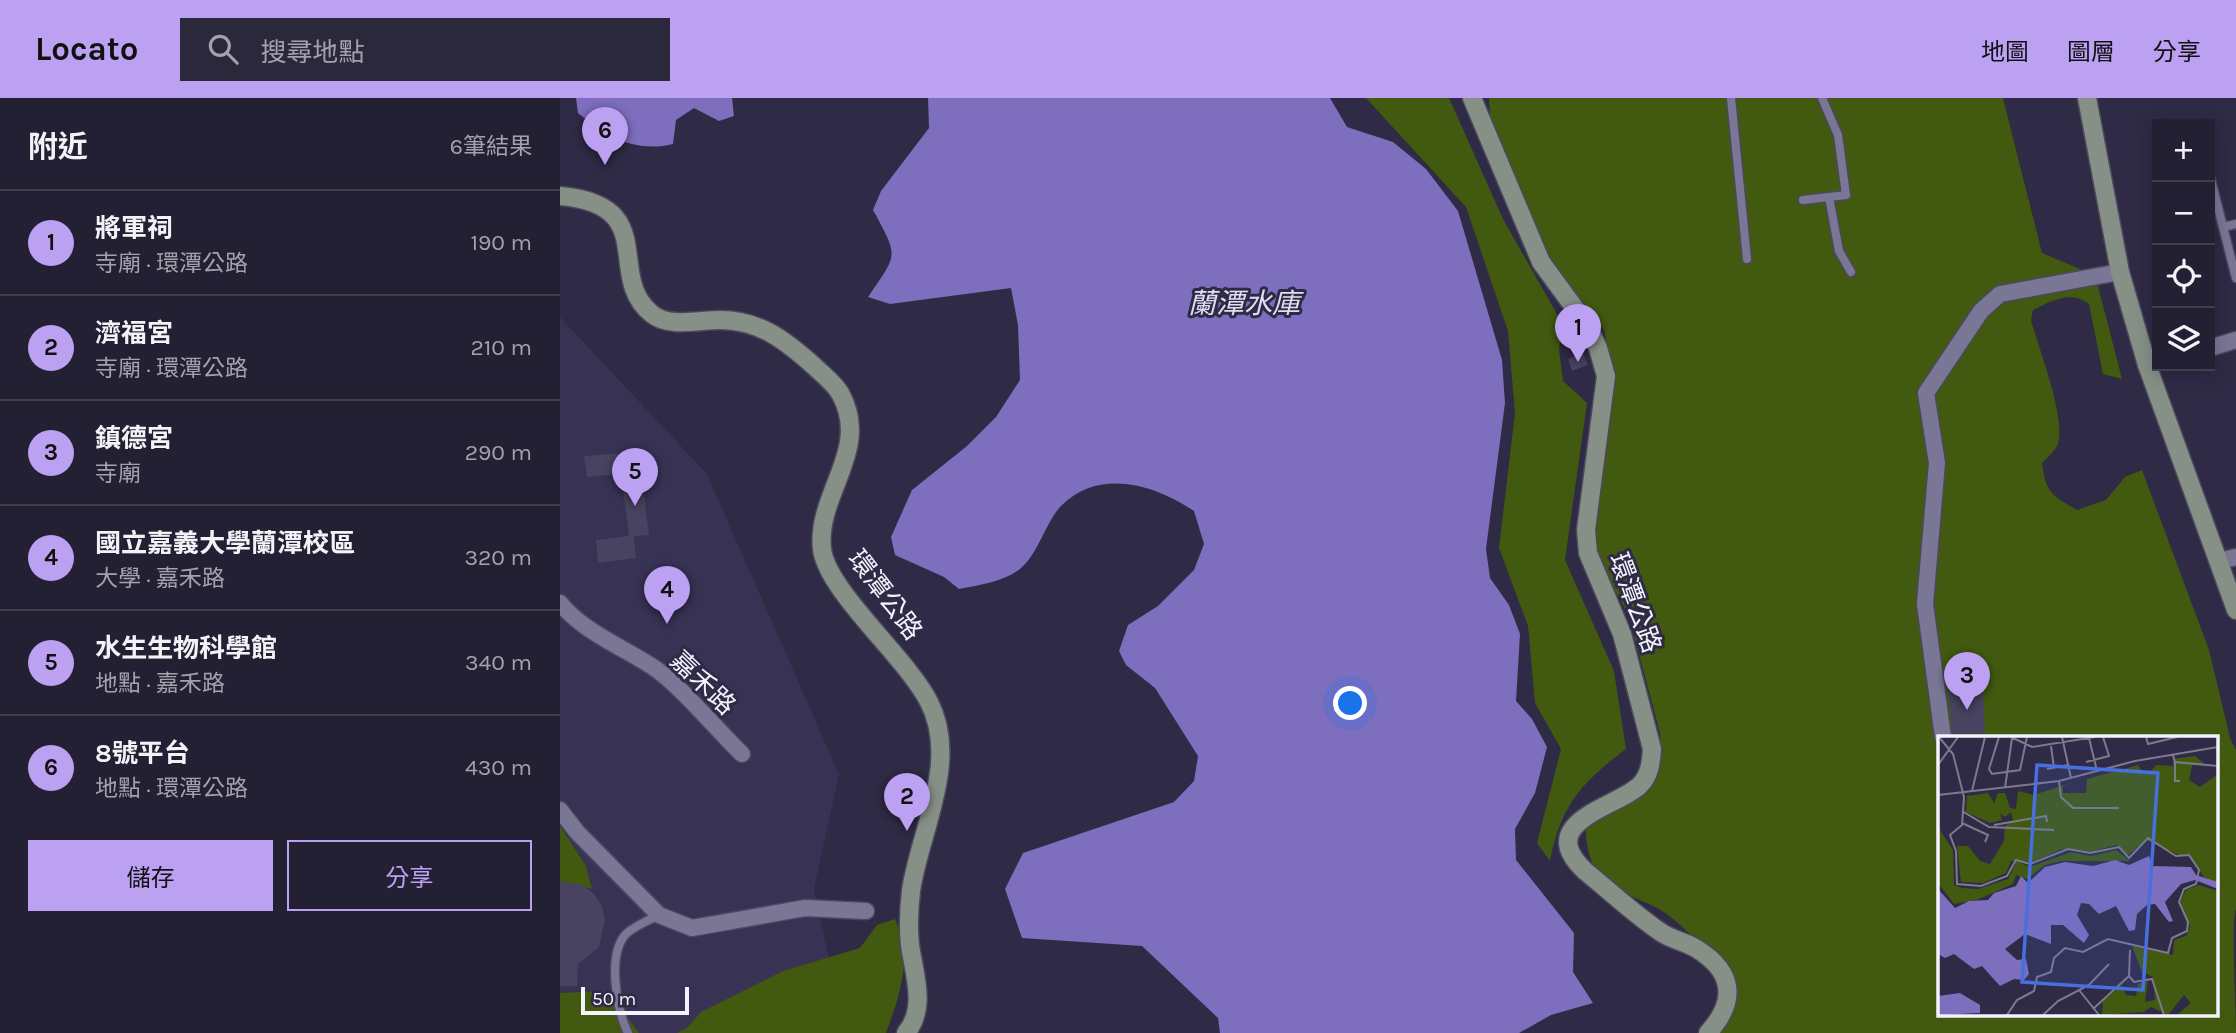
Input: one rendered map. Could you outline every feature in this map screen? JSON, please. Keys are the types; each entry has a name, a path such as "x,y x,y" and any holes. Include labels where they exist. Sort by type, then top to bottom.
{"street":[{"name":"環潭公路","path":"1472,98 1477,116 1519,205 1541,262 1587,326 1598,348 1606,376 1586,530 1588,553 1622,634 1652,749 1651,766 1639,786 1592,811 1576,824 1570,849 1585,872 1664,934 1696,948 1720,967 1730,989 1725,1011 1708,1033"},
{"path":"2087,98 2120,272 2152,364"},
{"name":"環潭公路","path":"560,196 588,199 609,210 621,224 636,294 651,314 664,321 724,320 764,328 784,339 825,377 846,405 851,441 830,504 822,549 829,573 914,677 930,704 938,732 938,787 911,888 910,942 918,1000 915,1019 906,1033"},
{"path":"1943,736 1925,604 1937,463 1926,393 1981,311 2000,294 2120,272"},
{"path":"2215,346 2236,340"},
{"path":"2155,371 2227,559 2236,610"},
{"name":"嘉禾路","path":"560,603 571,616 654,668 742,754"},
{"path":"560,810 577,832 659,915 692,928 805,908 866,911"}],"lane":[{"path":"1731,98 1747,259"},
{"path":"1803,201 1846,195 1838,135 1822,98"},
{"path":"2212,182 2236,278"},
{"path":"1829,197 1839,251 1851,272"},
{"path":"2223,227 2236,224"},
{"path":"628,1033 617,1007 615,957 625,935 659,915"}],"shaded area":[{"path":"560,317 707,474 839,774 814,889 832,973 770,1033 560,1033"}],"green space":[{"path":"1366,98 1449,98 1503,219 1562,323 1559,350 1563,381 1587,403 1565,560 1614,671 1626,749 1597,773 1575,797 1560,825 1550,861 1537,843 1561,749 1535,703 1528,626 1499,548 1515,413 1508,331 1466,207"},
{"path":"1489,98 2003,98 2042,253 2080,269 2098,286 2122,379 2103,374 2089,304 2068,297 2033,310 2031,320 2059,420 2057,446 2042,463 2048,488 2056,497 2077,510 2106,500 2125,477 2142,470 2209,650 2230,738 2236,750 2236,1033 1706,1033 1721,1004 1721,990 1711,962 1702,948 1668,915 1616,889 1604,880 1594,867 1589,852 1586,820 1650,782 1661,754 1660,733 1629,616 1592,550 1612,370 1604,330 1542,247 1490,115"},
{"path":"560,826 586,866 592,889 573,884 560,886"},
{"path":"895,919 904,963 900,991 886,1033 677,1033 687,1028 701,1012 783,971 860,948 877,925"},
{"path":"608,991 639,1033 560,1033 560,993"}],"water":[{"path":"576,98 732,98 734,116 719,121 694,108 676,120 673,144 646,146 622,141 599,129 578,113"},
{"name":"蘭潭水庫","path":"928,98 1330,98 1347,127 1393,142 1426,169 1458,211 1502,360 1505,403 1486,549 1490,578 1509,605 1520,634 1516,701 1532,719 1547,747 1535,793 1515,829 1516,860 1574,933 1573,972 1593,1003 1551,1015 1519,1033 1220,1033 1218,1018 1142,946 1022,938 1005,889 1023,853 1174,802 1194,781 1198,756 1155,688 1126,665 1119,651 1128,625 1158,606 1194,570 1204,544 1194,511 1163,494 1145,488 1110,484 1092,487 1076,494 1061,506 1027,562 1020,569 999,580 959,589 944,577 895,555 891,537 912,490 967,446 996,417 1020,380 1018,325 1011,288 890,304 868,297 885,272 892,255 891,247 873,210 881,191 929,128"}],"building":[{"path":"1583,353 1588,365 1572,371 1568,359"},
{"path":"626,453 628,473 641,472 649,535 634,536 636,558 598,563 596,540 629,536 621,474 587,477 584,456"},
{"path":"1983,684 1985,733 1953,735 1948,686"},
{"path":"560,881 582,885 594,894 602,906 605,919 599,947 578,964 577,986 560,986"}],"place":[{"name":"8號平台","path":"605,165"},
{"name":"將軍祠","path":"1578,362"},
{"name":"水生生物科學館","path":"635,506"},
{"name":"國立嘉義大學蘭潭校區","path":"667,624"},
{"name":"鎮德宮","path":"1967,710"},
{"name":"濟福宮","path":"907,831"}]}
